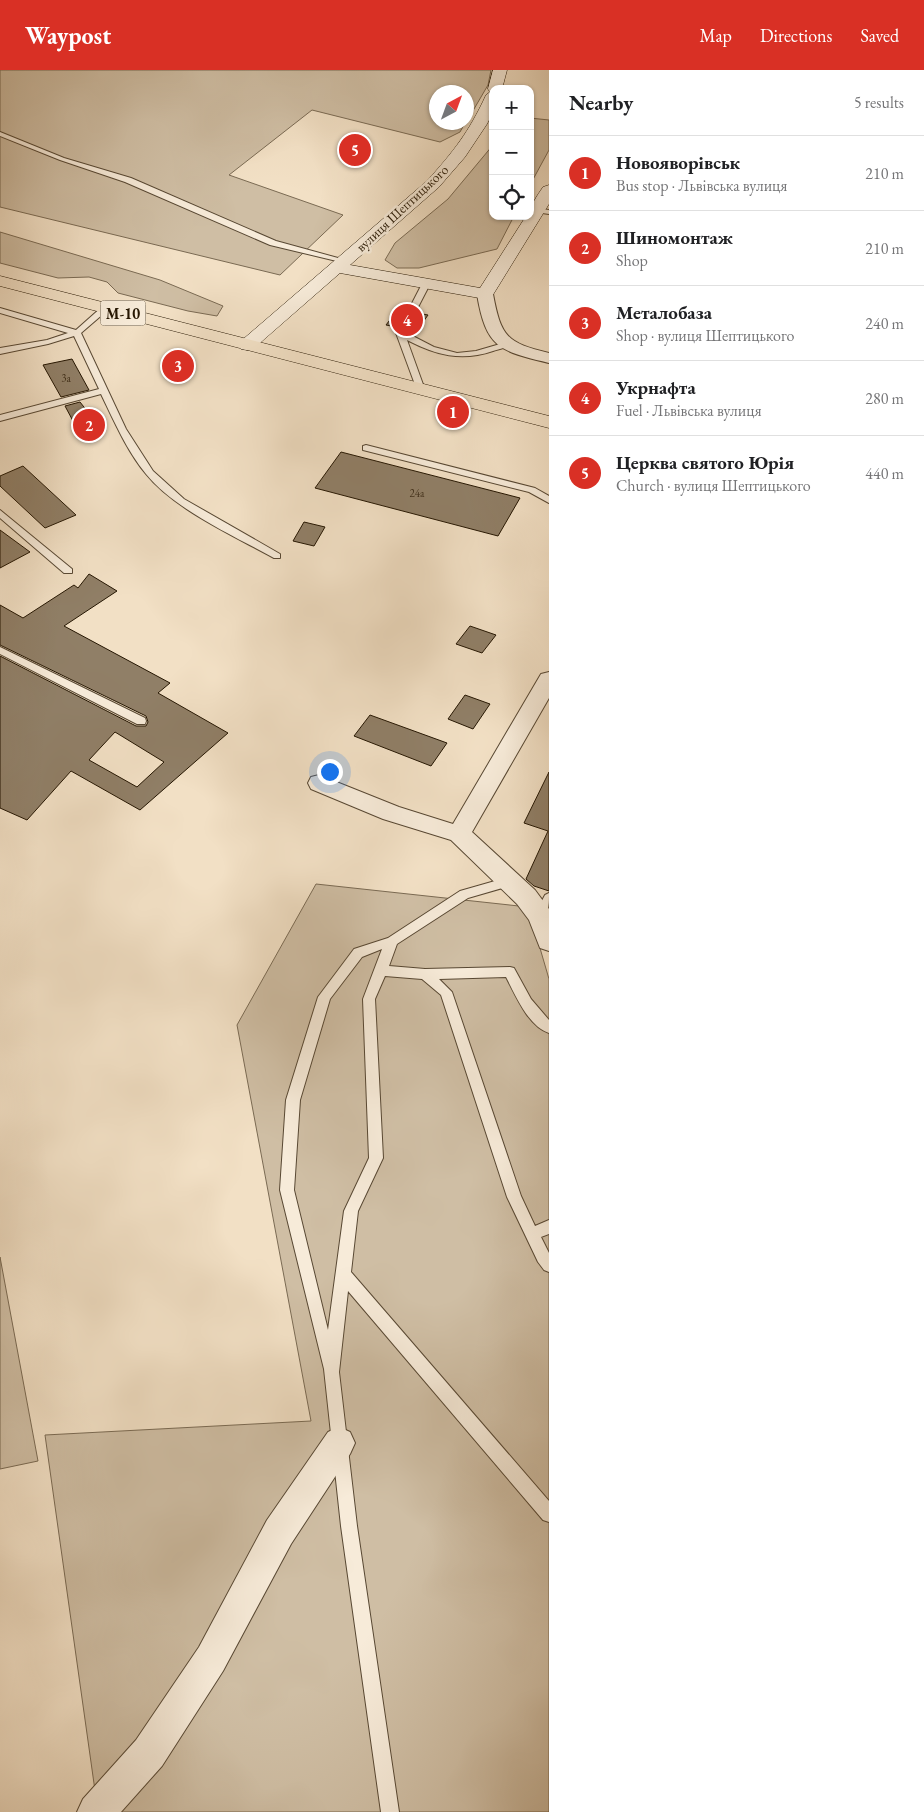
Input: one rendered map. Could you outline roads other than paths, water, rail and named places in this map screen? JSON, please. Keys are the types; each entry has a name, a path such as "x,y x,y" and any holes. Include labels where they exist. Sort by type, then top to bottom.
{"highway":[{"name":"М-10","path":"0,281 549,422"}],"street":[{"path":"496,85 500,70"},
{"name":"вулиця Шептицького","path":"247,345 433,184 460,154 480,124 489,103"},
{"path":"549,190 544,211 485,294 488,319 498,339 521,351 549,358"},
{"path":"341,264 426,284 485,294"},
{"path":"459,834 549,679"},
{"path":"319,783 391,814 459,834 526,897 545,907 549,941"},
{"path":"96,1812 149,1753 211,1659 279,1532 339,1443"}],"lane":[{"path":"0,134 62,159 128,180 273,243 341,264"},
{"path":"412,311 426,284"},
{"path":"0,351 48,342 77,333 106,308"},
{"path":"0,310 77,333 122,429 150,473 181,501 277,556"},
{"path":"421,390 401,331 427,346 446,353 465,355 507,344"},
{"path":"0,418 103,391"},
{"path":"366,448 532,490 549,500"},
{"path":"0,513 68,571"},
{"path":"0,650 141,721"},
{"path":"390,1812 339,1443 331,1372 287,1190 293,1100 324,996 358,954 392,941 464,894 509,882"},
{"path":"331,1372 351,1211 376,1158 369,999 392,941"},
{"path":"380,970 425,974 510,972 524,998 541,1023 549,1028"},
{"path":"425,974 446,992 514,1197 549,1265"},
{"path":"532,1234 549,1227"},
{"path":"343,1274 549,1514"}],"place":[{"name":"Церква святого Юрія","path":"355,150"},
{"name":"Укрнафта","path":"407,320"},
{"name":"Металобаза","path":"178,366"},
{"name":"Новояворівськ","path":"453,412"},
{"name":"Шиномонтаж","path":"89,425"}]}
